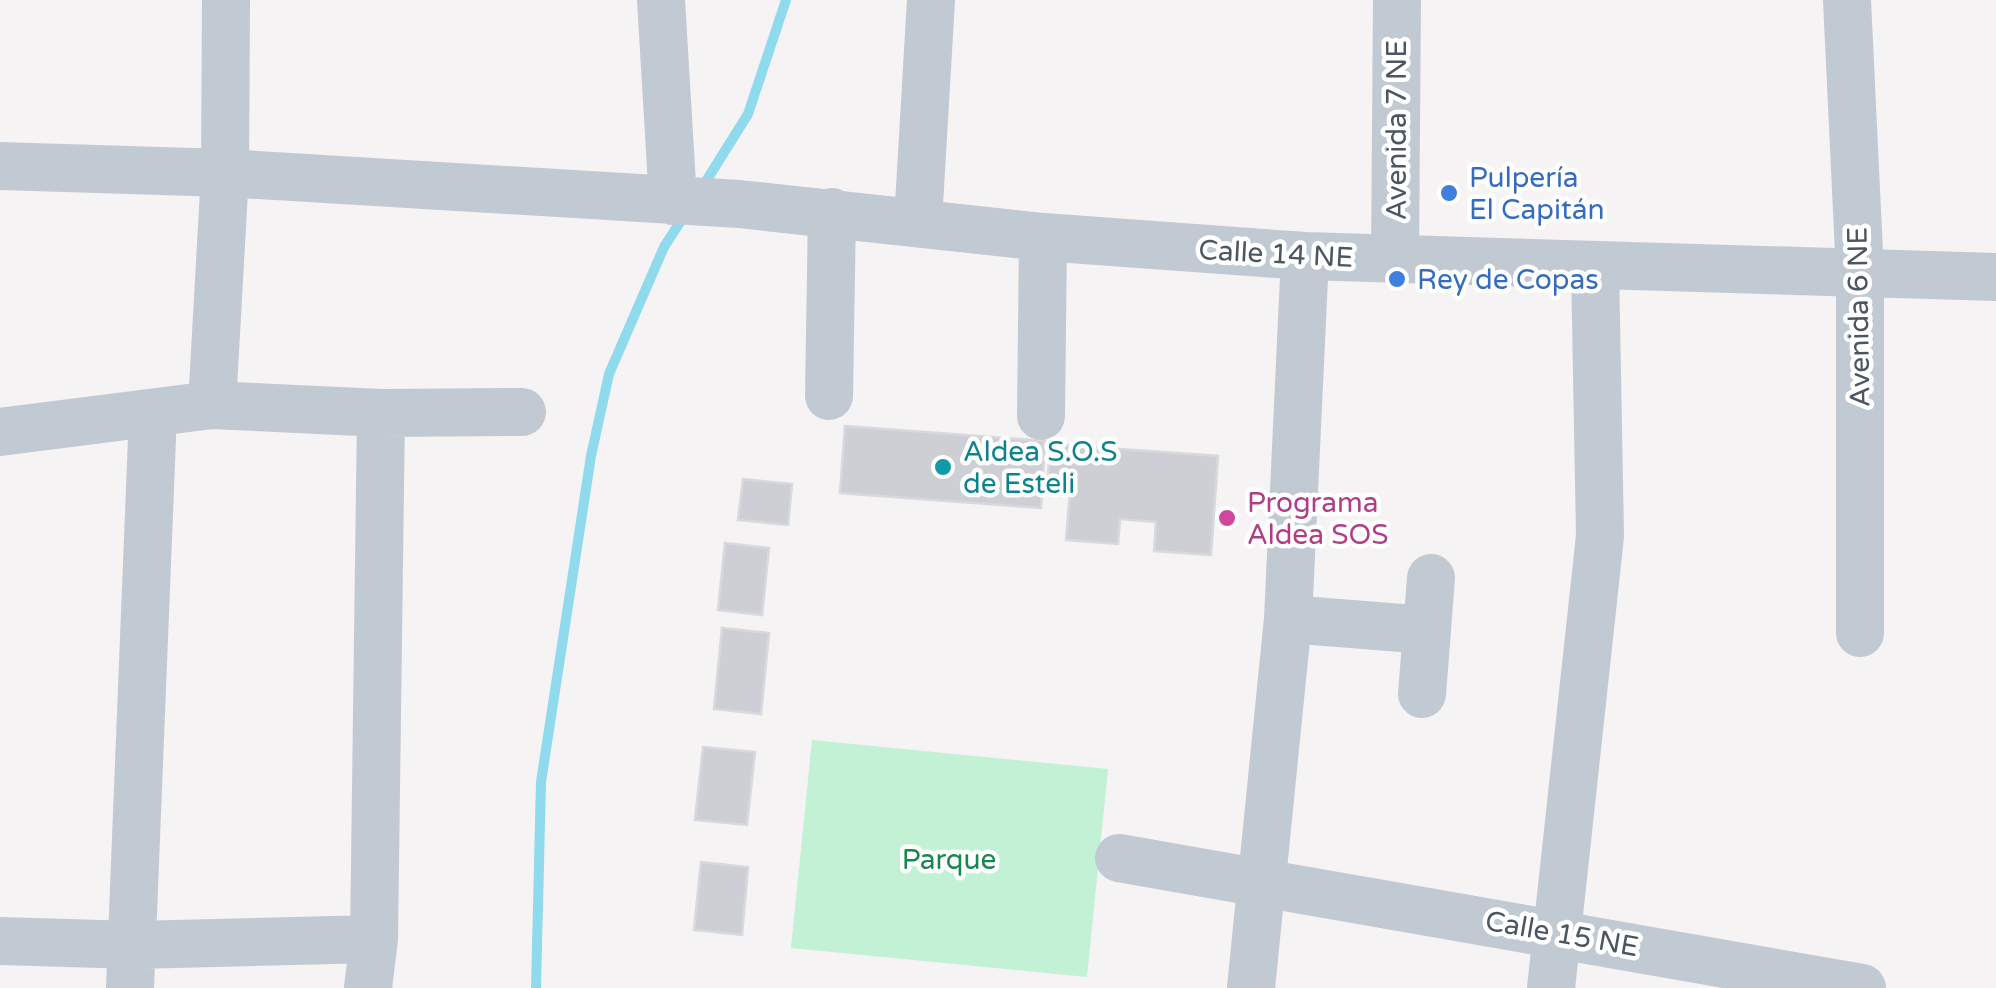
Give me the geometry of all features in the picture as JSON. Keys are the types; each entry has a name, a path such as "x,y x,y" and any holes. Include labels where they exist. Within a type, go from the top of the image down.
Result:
{"street":[{"path":"212,406 225,173 226,0"},
{"path":"662,0 680,201"},
{"path":"918,222 930,0"},
{"name":"Avenida 7 NE","path":"1395,260 1397,0"},
{"name":"Avenida 6 NE","path":"1847,0 1860,274 1860,634"},
{"name":"Calle 14 NE","path":"0,166 225,173 739,204 1043,237 1304,256 1996,277"},
{"path":"829,396 832,212"},
{"path":"1041,416 1043,237"},
{"path":"1251,988 1288,619 1304,256"},
{"path":"1551,988 1600,536 1595,265"},
{"path":"0,432 212,406 381,413 522,412"},
{"path":"132,966 152,413"},
{"path":"368,988 374,939 381,413"},
{"path":"1422,694 1431,578"},
{"path":"1288,619 1427,630"},
{"name":"Calle 15 NE","path":"1119,858 1560,932 1862,988"},
{"path":"0,941 132,966 374,939"}],"green space":[{"name":"Parque","path":"812,740 1108,769 1087,977 791,948"}],"building":[{"name":"Aldea S.O.S de Esteli","path":"845,426 1045,441 1041,508 840,493"},
{"path":"1050,444 1218,456 1211,555 1154,551 1156,522 1120,519 1118,544 1066,540 1071,480 1048,478"},
{"path":"743,479 792,484 788,525 738,520"},
{"path":"725,543 769,548 762,615 718,610"},
{"path":"722,628 769,633 761,714 714,709"},
{"path":"703,747 755,752 747,825 695,820"},
{"path":"701,862 748,867 742,935 694,930"}],"waterway":[{"path":"703,186 748,114 786,0"},
{"path":"536,988 541,782 591,456 609,374 664,247 686,213"}],"place":[{"name":"Pulpería El Capitán","path":"1449,193"},
{"name":"Rey de Copas","path":"1397,279"},
{"name":"Aldea S.O.S de Esteli","path":"943,467"},
{"name":"Programa Aldea SOS","path":"1227,518"}]}
